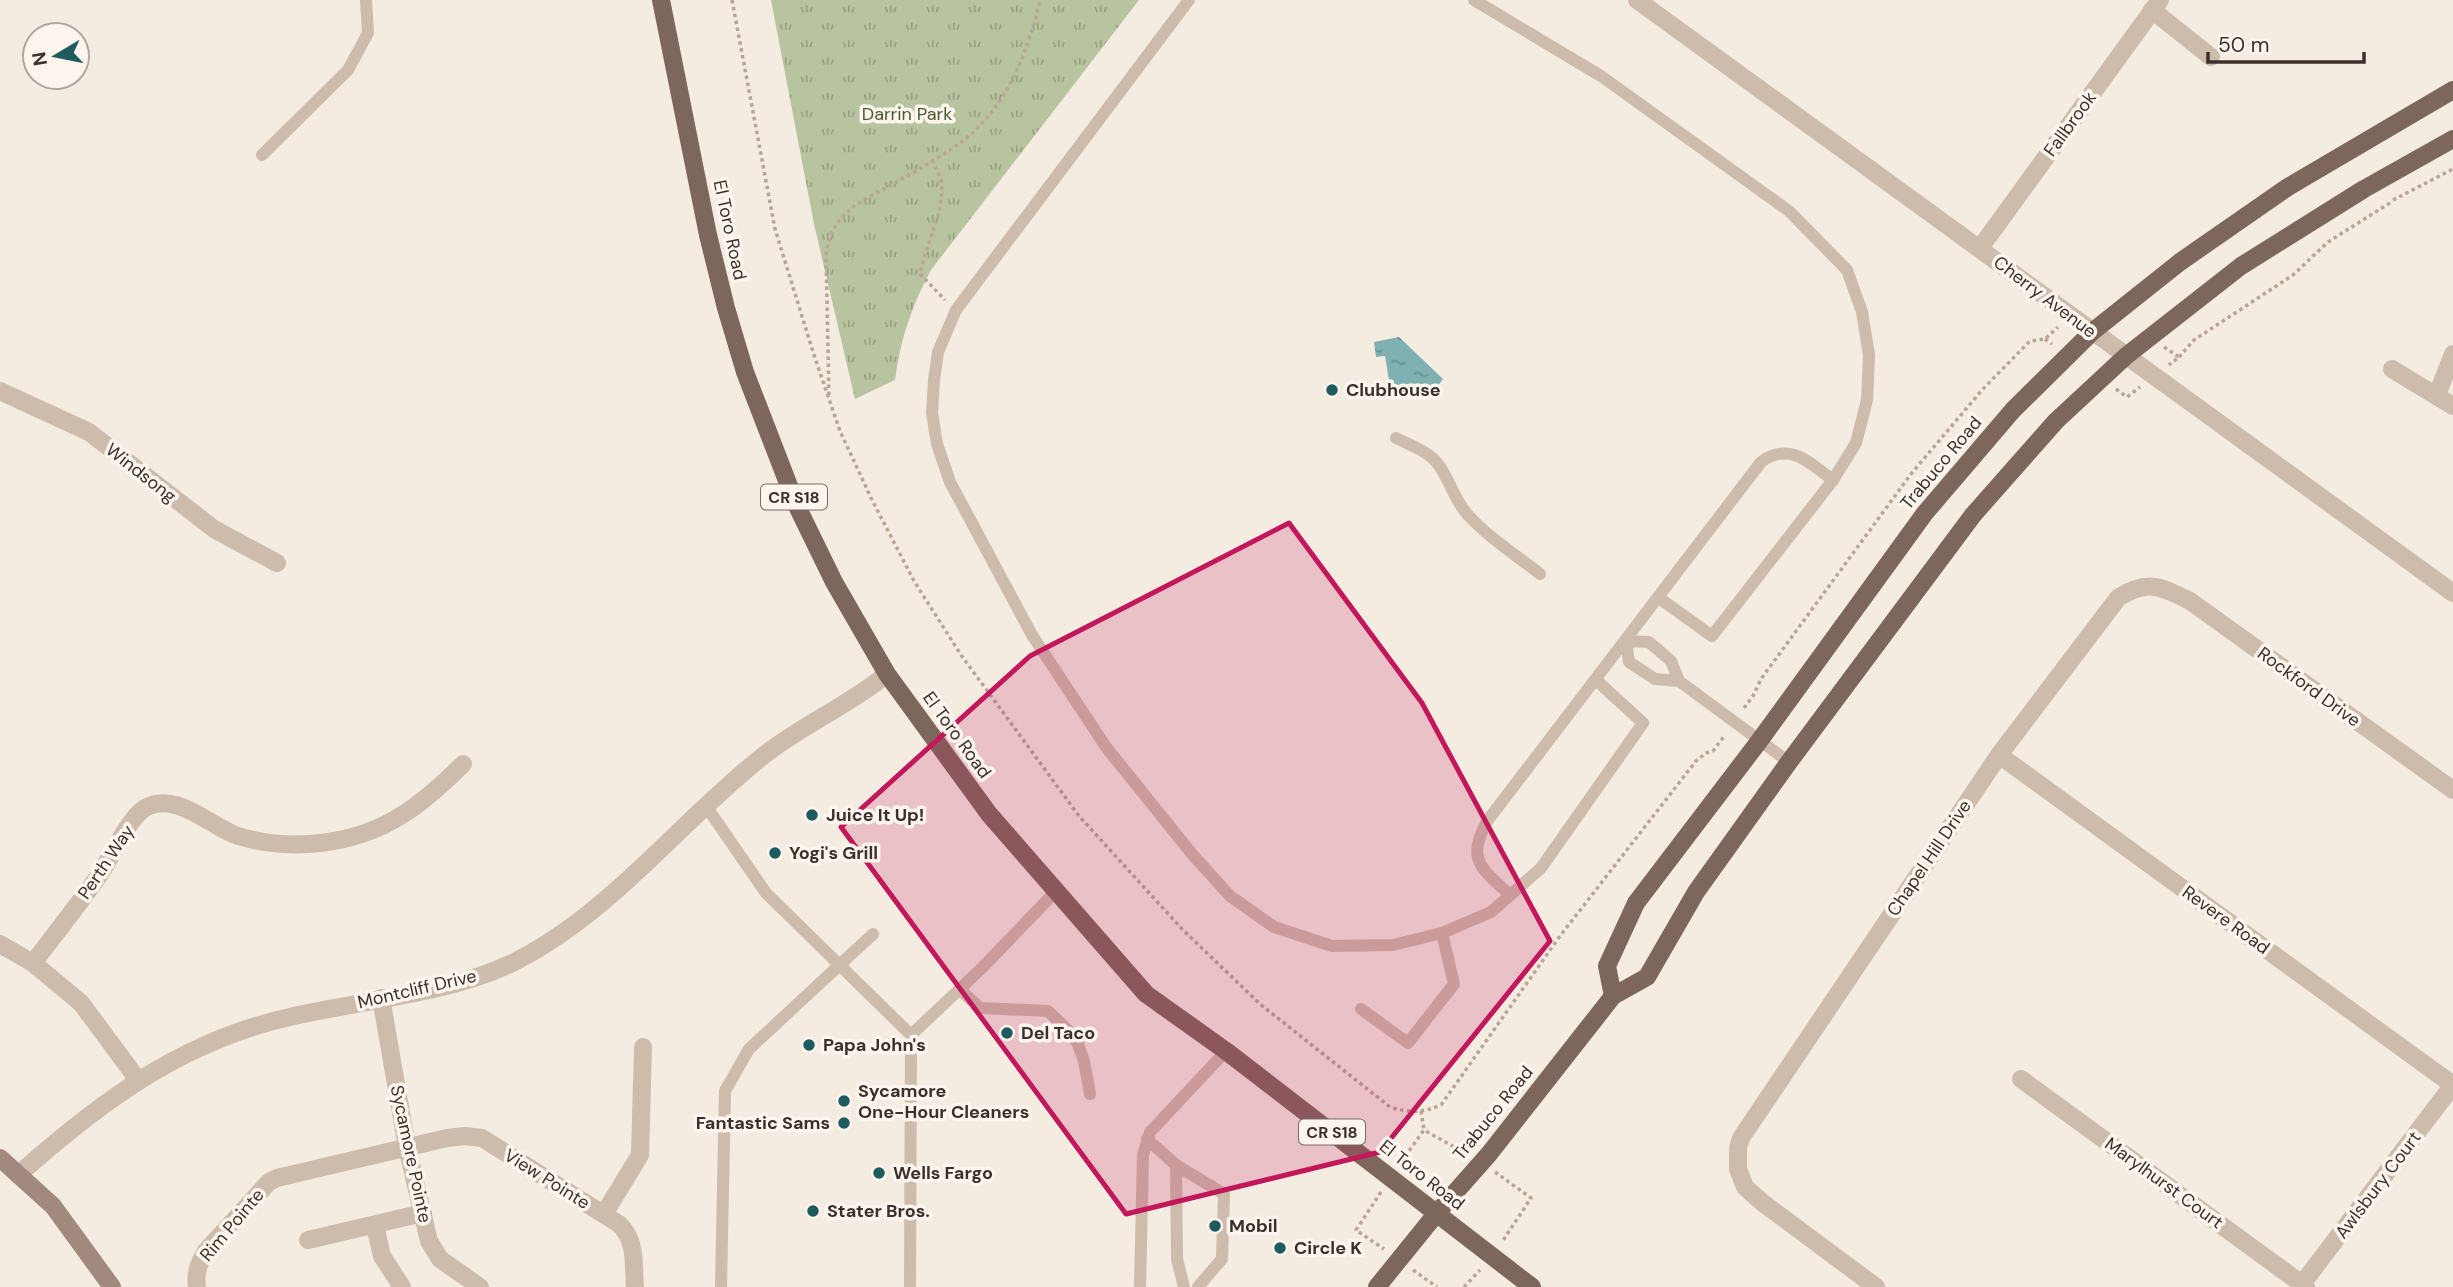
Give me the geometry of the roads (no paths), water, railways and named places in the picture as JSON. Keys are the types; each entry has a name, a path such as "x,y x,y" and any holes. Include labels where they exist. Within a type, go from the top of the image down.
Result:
{"main road":[{"name":"El Toro Road","path":"662,0 708,234 745,372 796,504 834,582 887,674 989,814 1146,993 1226,1051 1532,1287"},
{"name":"Trabuco Road","path":"1613,996 1607,966 1636,903 1760,740 1925,513 2013,410 2092,332 2180,262 2288,187 2453,90"},
{"name":"Trabuco Road","path":"1377,1287 1489,1154 1613,996 1647,977 1696,892 1789,762 1973,515 2056,421 2126,356 2241,265 2378,181 2453,139"}],"street":[{"name":"Cherry Avenue","path":"1637,0 2453,593"},
{"name":"Fallbrook","path":"1980,248 2156,5"},
{"path":"2156,5 2211,57"},
{"path":"2437,395 2453,354"},
{"path":"2392,369 2453,406"},
{"name":"Windsong","path":"0,391 89,432 214,529 277,563"},
{"name":"Chapel Hill Drive","path":"1876,1287 1745,1187 1738,1169 1741,1138 1999,755 2118,598 2132,589 2144,586 2162,587"},
{"name":"Rockford Drive","path":"2162,587 2190,601 2453,790"},
{"name":"Montcliff Drive","path":"18,1175 96,1108 183,1054 262,1024 457,983 509,965 554,939 598,906 765,755 870,688 887,674"},
{"name":"Revere Road","path":"1999,755 2453,1085"},
{"name":"Perth Way","path":"33,963 100,874 135,817 144,808 157,804 173,804 235,835 293,845 313,844 360,835 391,821 439,788 463,764"},
{"path":"0,944 33,963 81,1003 138,1080"},
{"name":"Sycamore Pointe","path":"381,998 407,1147 434,1251 440,1259 480,1287"},
{"path":"604,1214 640,1155 643,1047"},
{"name":"Marylhurst Court","path":"2021,1079 2304,1286"},
{"name":"Awlsbury Court","path":"2304,1286 2453,1085"},
{"name":"View Pointe","path":"407,1147 447,1138 482,1138 604,1214 627,1232 632,1243 635,1287"},
{"name":"Rim Pointe","path":"197,1287 198,1264 206,1251 269,1182 407,1147"},
{"path":"0,1158 53,1206 112,1287"},
{"path":"308,1240 423,1213"},
{"path":"375,1225 382,1256 401,1287"}],"lane":[{"path":"262,155 348,70 368,33 366,0"},
{"path":"1189,0 956,310 938,352 933,380 932,413 937,444 950,482 1031,635 1106,747 1192,854 1230,896 1274,927 1332,946 1393,945 1442,933 1492,912 1541,868 1643,723 1596,680"},
{"path":"1474,0 1601,76 1789,211 1847,270 1862,312 1869,355 1867,400 1856,443 1833,480 1712,636 1659,598"},
{"path":"1396,438 1428,455 1438,464 1462,508 1471,518 1540,574"},
{"path":"1510,895 1479,863 1475,849 1479,835 1762,462 1771,455 1780,453 1801,457 1833,480"},
{"path":"1626,641 1648,642 1671,661 1679,681"},
{"path":"1626,641 1629,662 1655,679 1679,681 1789,762"},
{"path":"706,806 766,893 911,1035 910,1287"},
{"path":"911,1035 1056,891"},
{"path":"1361,1009 1408,1043 1454,984 1442,933"},
{"path":"721,1287 725,1091 749,1049 873,934"},
{"path":"960,989 980,1008 1048,1011 1078,1044 1090,1094"},
{"path":"1140,1287 1143,1158 1147,1139 1150,1132 1226,1051"},
{"path":"1147,1139 1176,1165 1224,1194 1222,1259 1198,1287"},
{"path":"1176,1165 1177,1259 1184,1287"}],"water":[{"path":"1399,337 1443,379 1432,393 1391,392 1385,356 1376,357 1374,342"}],"place":[{"name":"Clubhouse","path":"1332,390"},
{"name":"Juice It Up!","path":"812,815"},
{"name":"Yogi's Grill","path":"775,853"},
{"name":"Del Taco","path":"1007,1033"},
{"name":"Papa John's","path":"809,1045"},
{"name":"Sycamore One-Hour Cleaners","path":"844,1101"},
{"name":"Fantastic Sams","path":"844,1123"},
{"name":"Wells Fargo","path":"879,1173"},
{"name":"Stater Bros.","path":"813,1211"},
{"name":"Mobil","path":"1215,1226"},
{"name":"Circle K","path":"1280,1248"}],"park label":[{"name":"Darrin Park","path":"907,114"}]}
